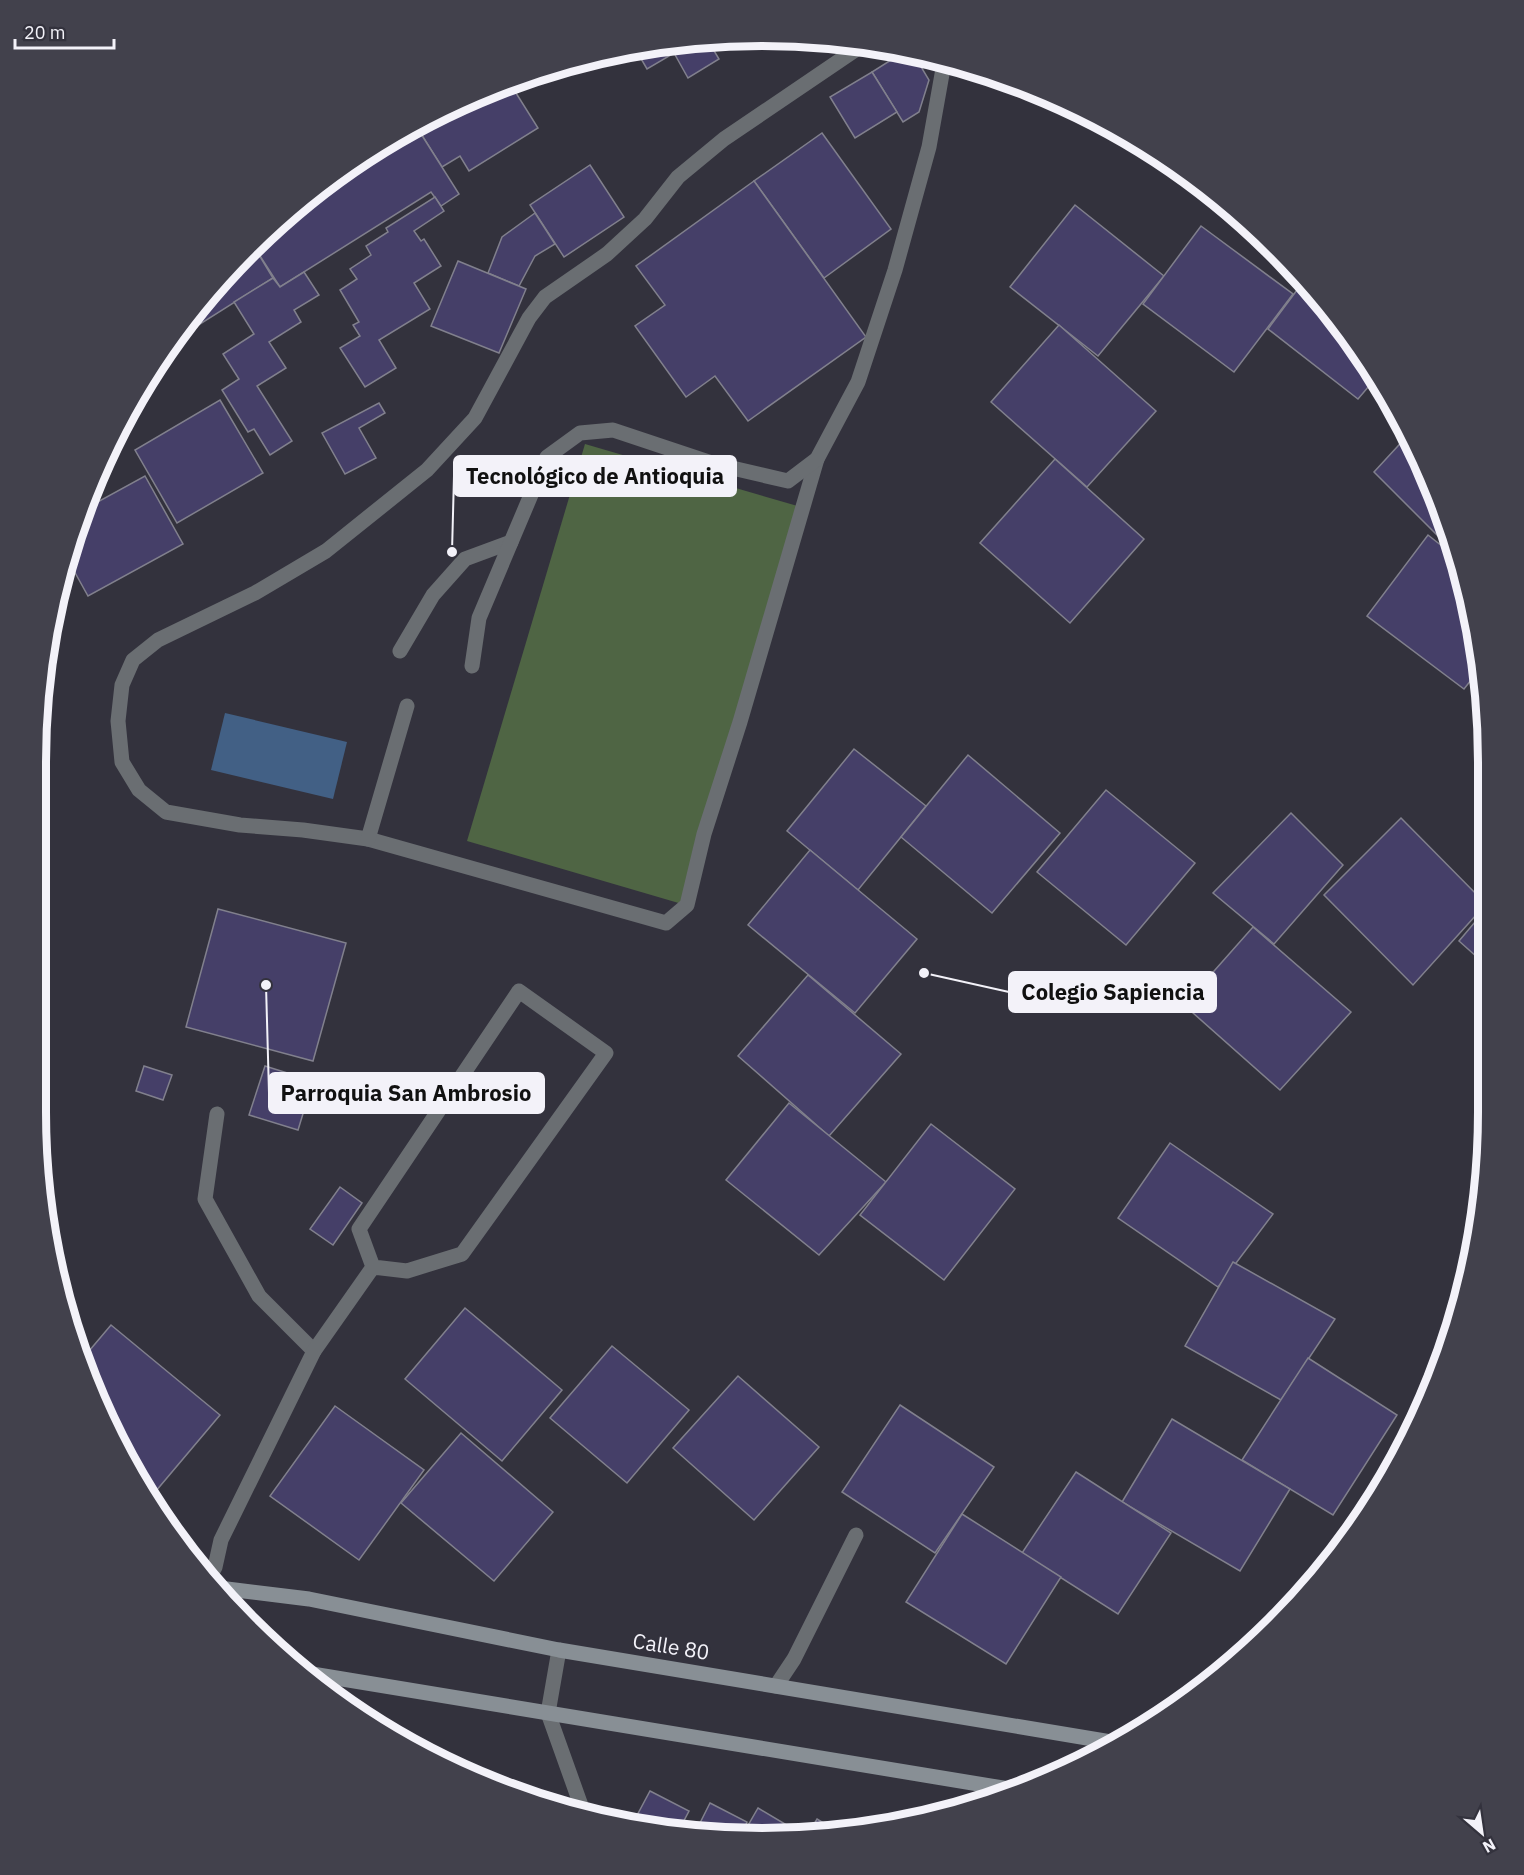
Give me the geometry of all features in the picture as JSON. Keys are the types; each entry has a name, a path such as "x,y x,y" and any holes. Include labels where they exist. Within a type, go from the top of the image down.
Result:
{"main road":[{"name":"Calle 80","path":"228,1589 309,1599 559,1650 1105,1741"},
{"path":"319,1675 1001,1788"}],"street":[{"path":"851,53 724,139 678,177 645,219 607,254 545,297 529,318 475,418 411,483 326,551 255,593 158,640 133,660 122,686 118,721 122,762 139,790 166,812 240,825 303,830 368,839 666,923 687,905 704,834 740,722 817,459 858,382 895,270 929,147 943,70"},
{"path":"472,666 478,618 548,457 580,433 613,430 715,464 788,481 817,459"},
{"path":"400,651 433,595 465,559 511,542"},
{"path":"368,839 407,706"},
{"path":"519,991 606,1053 462,1254 408,1271 373,1267 359,1230 519,991"},
{"path":"217,1114 205,1199 259,1296 314,1351"},
{"path":"213,1571 221,1540 314,1351 373,1267"},
{"path":"776,1686 794,1659 856,1535"},
{"path":"559,1650 548,1713 581,1805"}],"green space":[{"path":"585,444 801,507 682,904 467,841"}],"water":[{"path":"225,713 347,742 333,799 211,770"}],"building":[{"path":"713,48 719,59 688,78 674,53 647,69 640,57 669,53"},
{"path":"893,59 920,64 929,80 919,112 903,122 872,72"},
{"path":"872,72 897,112 855,138 830,97"},
{"path":"515,91 538,128 469,171 460,156 442,167 421,133"},
{"path":"421,133 459,194 441,206 431,192 280,287 259,254 326,194 364,167"},
{"path":"822,133 891,229 824,278 754,181"},
{"path":"590,165 624,217 564,257 530,205"},
{"path":"754,181 866,337 748,421 715,376 686,397 635,326 665,305 636,266"},
{"path":"435,197 444,211 414,231 421,241 424,239 441,266 414,283 430,309 379,340 396,368 365,387 340,348 360,336 353,325 359,322 340,290 357,279 350,269 371,255 366,246 388,232 386,228"},
{"path":"1075,205 1164,276 1098,356 1010,287"},
{"path":"535,213 555,244 535,256 519,286 488,273 502,237"},
{"path":"1201,226 1293,294 1234,372 1143,304"},
{"path":"258,254 273,278 197,326 196,324 224,290"},
{"path":"458,261 526,289 499,353 431,326"},
{"path":"304,272 319,295 294,310 301,322 269,342 286,368 257,386 292,441 270,455 254,429 248,432 222,390 239,379 223,354 254,334 234,302 273,278 280,287"},
{"path":"1298,288 1330,326 1370,385 1358,399 1268,329"},
{"path":"1059,325 1156,411 1087,487 991,402"},
{"path":"220,400 263,473 177,523 135,450"},
{"path":"379,403 385,413 359,428 376,458 345,474 322,433"},
{"path":"1402,442 1423,488 1442,540 1374,472"},
{"path":"1055,459 1144,539 1070,623 980,543"},
{"path":"145,476 183,544 88,596 73,569 95,503"},
{"path":"1428,535 1445,548 1464,622 1472,679 1464,689 1367,616"},
{"path":"854,749 926,806 858,890 787,831"},
{"path":"968,755 1060,833 992,913 901,837"},
{"path":"1106,790 1195,863 1126,945 1037,872"},
{"path":"1291,813 1343,865 1274,944 1213,893"},
{"path":"1401,818 1478,896 1478,913 1413,985 1324,895"},
{"path":"810,850 917,939 855,1013 748,925"},
{"path":"218,909 346,943 313,1061 186,1027"},
{"path":"1478,918 1478,958 1459,941"},
{"path":"1253,927 1351,1012 1280,1090 1184,1005"},
{"path":"808,975 901,1054 829,1136 738,1056"},
{"path":"144,1066 172,1075 163,1100 136,1091"},
{"path":"265,1066 313,1081 298,1130 249,1115"},
{"path":"789,1103 886,1182 819,1255 726,1180"},
{"path":"931,1124 1015,1189 944,1280 860,1215"},
{"path":"1170,1143 1273,1214 1218,1287 1118,1218"},
{"path":"340,1187 362,1203 333,1245 310,1229"},
{"path":"1233,1262 1335,1319 1281,1400 1185,1346"},
{"path":"465,1308 562,1390 502,1461 405,1379"},
{"path":"111,1325 220,1415 155,1492 120,1429 88,1353"},
{"path":"612,1346 689,1410 627,1483 550,1418"},
{"path":"1308,1358 1397,1415 1333,1515 1242,1460"},
{"path":"738,1376 819,1447 754,1520 673,1448"},
{"path":"900,1405 994,1467 935,1553 842,1492"},
{"path":"335,1406 424,1470 359,1560 270,1496"},
{"path":"1172,1419 1290,1489 1240,1571 1122,1502"},
{"path":"461,1433 553,1512 494,1581 401,1503"},
{"path":"1076,1472 1171,1533 1118,1614 1022,1553"},
{"path":"962,1514 1061,1577 1006,1664 906,1602"},
{"path":"650,1791 689,1811 682,1823 636,1817"},
{"path":"710,1803 747,1822 745,1828 699,1825"},
{"path":"758,1808 791,1827 762,1828 747,1828"},
{"path":"817,1819 827,1825 813,1827"}],"place":[{"name":"Tecnológico de Antioquia","path":"452,552"},
{"name":"Colegio Sapiencia","path":"924,973"},
{"name":"Parroquia San Ambrosio","path":"266,985"}]}
